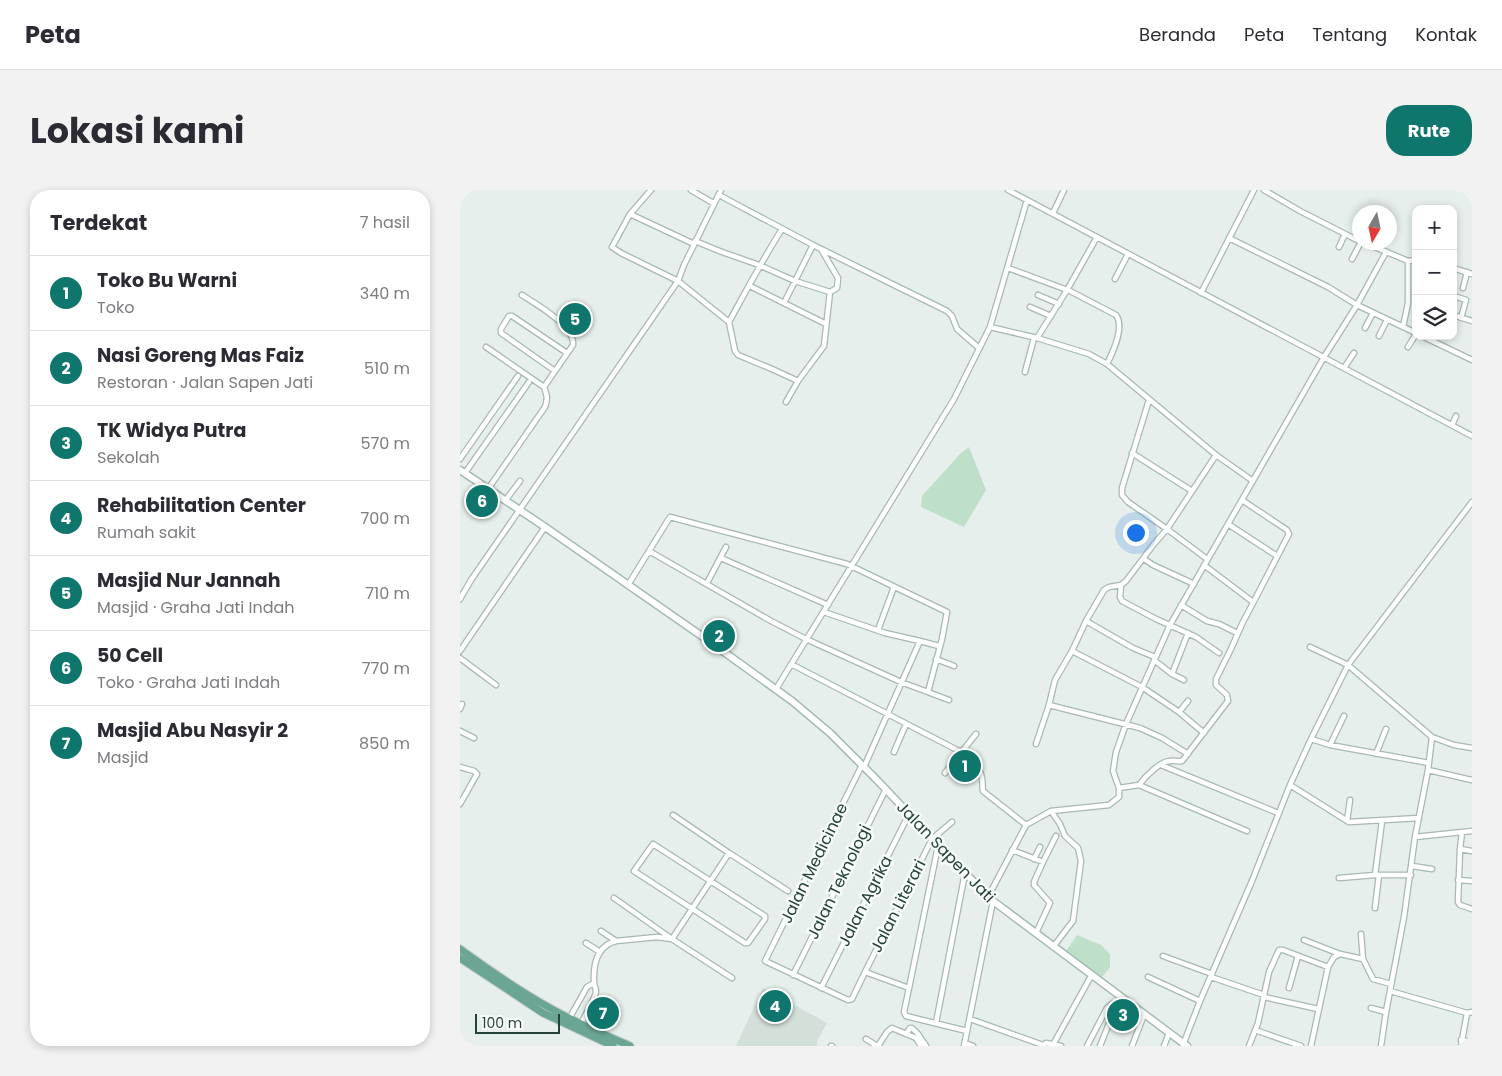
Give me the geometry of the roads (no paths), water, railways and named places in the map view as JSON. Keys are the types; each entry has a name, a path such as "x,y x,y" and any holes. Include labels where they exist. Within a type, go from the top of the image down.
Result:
{"main road":[{"path":"460,949 549,1008 630,1046"},
{"path":"460,958 543,1012 613,1046"}],"street":[{"path":"651,190 630,214 612,247 678,281 729,322 735,351 738,355 798,381"},
{"path":"691,190 714,203"},
{"path":"1008,190 1472,436"},
{"path":"1053,213 1064,190"},
{"path":"1201,293 1254,190"},
{"path":"1264,190 1352,238"},
{"path":"460,599 471,580 678,281 720,192 813,245 947,311 952,316 957,329 978,348"},
{"path":"776,689 954,399 969,371 978,348 990,327 1026,200"},
{"path":"630,214 695,243 760,265 795,281 830,292 837,288 838,278 821,249"},
{"path":"729,322 782,228"},
{"path":"1339,247 1345,234"},
{"path":"1024,372 1035,338 1059,304 1097,237"},
{"path":"1229,238 1328,287 1357,305 1412,332"},
{"path":"784,303 813,245"},
{"path":"1352,259 1357,250"},
{"path":"1381,250 1408,261 1412,260"},
{"path":"973,1046 965,1044 991,899 1012,850 1026,825 1051,811 1109,805 1119,797 1119,788 1114,776 1113,766 1116,752 1126,724 1170,625 1386,252"},
{"path":"1115,279 1128,254"},
{"path":"1403,327 1408,303 1408,261"},
{"path":"1008,268 1067,290 1114,313 1118,318 1118,328 1116,342 1107,364"},
{"path":"1457,269 1470,273 1463,288"},
{"path":"750,286 826,324"},
{"path":"786,402 798,381 822,350 825,341 830,292"},
{"path":"522,295 562,323 574,341 544,387"},
{"path":"1038,295 1059,304"},
{"path":"1457,297 1466,300 1461,318"},
{"path":"1408,303 1412,304"},
{"path":"1030,307 1051,316"},
{"path":"1365,328 1373,313"},
{"path":"555,371 501,333 500,329 509,316 512,316 567,353"},
{"path":"1457,316 1472,321"},
{"path":"1379,336 1387,320"},
{"path":"990,327 1089,354 1107,364 1216,455 1252,481"},
{"path":"1408,347 1412,340"},
{"path":"1430,340 1472,360"},
{"path":"486,347 544,387 547,394 545,407 488,489"},
{"path":"1344,368 1354,353"},
{"path":"460,459 518,376"},
{"path":"462,472 529,382"},
{"path":"1149,400 1122,488 1122,495 1128,502 1207,559"},
{"path":"1452,424 1456,416"},
{"path":"1132,453 1192,491"},
{"path":"1216,455 1167,529 1121,586 1120,597 1122,602 1188,634 1219,653"},
{"name":"Jalan Sapen Jati","path":"462,472 545,527 776,689 830,733 991,899 1184,1045"},
{"path":"505,501 520,481"},
{"path":"1139,786 1151,771 1169,760 1181,762 1228,701 1227,695 1218,688 1216,681 1237,633 1289,534 1242,500"},
{"path":"1184,1045 1200,1001 1263,854 1290,784 1348,666 1472,502"},
{"path":"628,585 670,517 851,566 947,612 928,692"},
{"path":"1228,524 1277,556"},
{"path":"460,651 545,527"},
{"path":"707,584 712,569 721,558 726,547"},
{"path":"649,551 806,639 901,682 949,700"},
{"path":"721,558 828,605"},
{"path":"1144,559 1194,584"},
{"path":"1204,565 1253,602"},
{"path":"1036,744 1058,674 1072,651 1086,621 1104,590 1108,587 1121,586"},
{"path":"878,630 894,587"},
{"path":"1181,605 1207,621 1219,624 1237,633"},
{"path":"824,612 878,630 939,646"},
{"path":"1086,621 1154,659 1172,674 1184,680"},
{"path":"1172,674 1188,634"},
{"name":"Jalan Medicinae","path":"793,975 765,962 863,766 920,641"},
{"path":"1310,647 1348,666 1432,737 1472,748"},
{"path":"1072,651 1142,687 1179,712 1204,733"},
{"path":"460,658 496,686"},
{"path":"936,658 954,666"},
{"path":"791,664 960,752 980,770 983,791 1026,825"},
{"path":"1179,712 1188,701"},
{"path":"1049,705 1126,724 1152,733 1188,754"},
{"path":"1330,745 1344,716"},
{"path":"894,752 906,724"},
{"path":"1376,754 1386,729"},
{"path":"460,730 474,738"},
{"path":"945,773 976,734"},
{"path":"1381,1046 1407,901 1415,837 1428,770 1432,737"},
{"path":"1311,739 1330,745 1428,763"},
{"path":"1161,765 1278,813"},
{"path":"460,768 474,771 477,774 460,804"},
{"path":"1428,770 1472,780"},
{"path":"1290,784 1347,821 1419,818"},
{"path":"1119,788 1139,786 1247,831"},
{"name":"Jalan Teknologi","path":"793,975 886,789"},
{"path":"1347,821 1350,800"},
{"path":"1051,811 1066,836 1078,848 1081,861 1073,921 1053,947"},
{"name":"Jalan Agrika","path":"821,988 909,814"},
{"path":"673,815 788,891"},
{"path":"1374,908 1382,821"},
{"path":"932,839 952,822"},
{"path":"1415,837 1472,831"},
{"path":"1462,832 1458,903 1472,909"},
{"path":"1036,933 1050,905 1048,899 1034,884 1056,836"},
{"name":"Jalan Literari","path":"821,988 845,999 852,999 932,839"},
{"path":"653,844 764,915 765,919 746,944 692,908 634,871 653,844"},
{"path":"938,846 904,1015 967,1030"},
{"path":"1034,859 1040,847"},
{"path":"1460,849 1472,851"},
{"path":"1012,850 1043,862"},
{"path":"672,939 729,853"},
{"path":"1412,866 1432,869"},
{"path":"936,1023 964,873"},
{"path":"1339,878 1411,875"},
{"path":"1458,880 1472,882"},
{"path":"614,898 732,978"},
{"path":"601,931 616,941"},
{"path":"1361,934 1363,959 1374,979 1391,984"},
{"path":"581,1024 595,994 594,963 600,952 610,943 616,941 657,937 672,939"},
{"path":"1304,940 1340,954 1363,959"},
{"path":"586,943 600,952"},
{"path":"1248,1046 1260,1016 1269,972 1279,950 1328,967"},
{"path":"1311,1046 1328,967 1334,957 1340,954"},
{"path":"1163,956 1264,996 1318,1009"},
{"path":"1290,988 1298,956"},
{"path":"865,972 909,988"},
{"path":"793,975 821,988"},
{"path":"1054,1044 1092,976"},
{"path":"1148,977 1200,1001"},
{"path":"569,1018 586,989 594,983"},
{"path":"1390,991 1469,1012 1461,1043 1472,1042"},
{"path":"1087,1046 1107,1008 1110,1005 1114,1005 1114,1011 1100,1046"},
{"path":"1372,1008 1386,1012"},
{"path":"1132,1046 1144,1015"},
{"path":"970,1019 1043,1045 1046,1042 1061,1046"},
{"path":"866,1039 878,1046 891,1028 907,1031 922,1046"},
{"path":"907,1031 912,1028 926,1046"},
{"path":"1255,1030 1301,1046"},
{"path":"1164,1046 1169,1033"}],"place":[{"name":"Masjid Nur Jannah","path":"575,319"},
{"name":"50 Cell","path":"482,501"},
{"name":"Nasi Goreng Mas Faiz","path":"719,636"},
{"name":"Toko Bu Warni","path":"965,766"},
{"name":"Rehabilitation Center","path":"775,1006"},
{"name":"Masjid Abu Nasyir 2","path":"603,1013"},
{"name":"TK Widya Putra","path":"1123,1015"}]}
